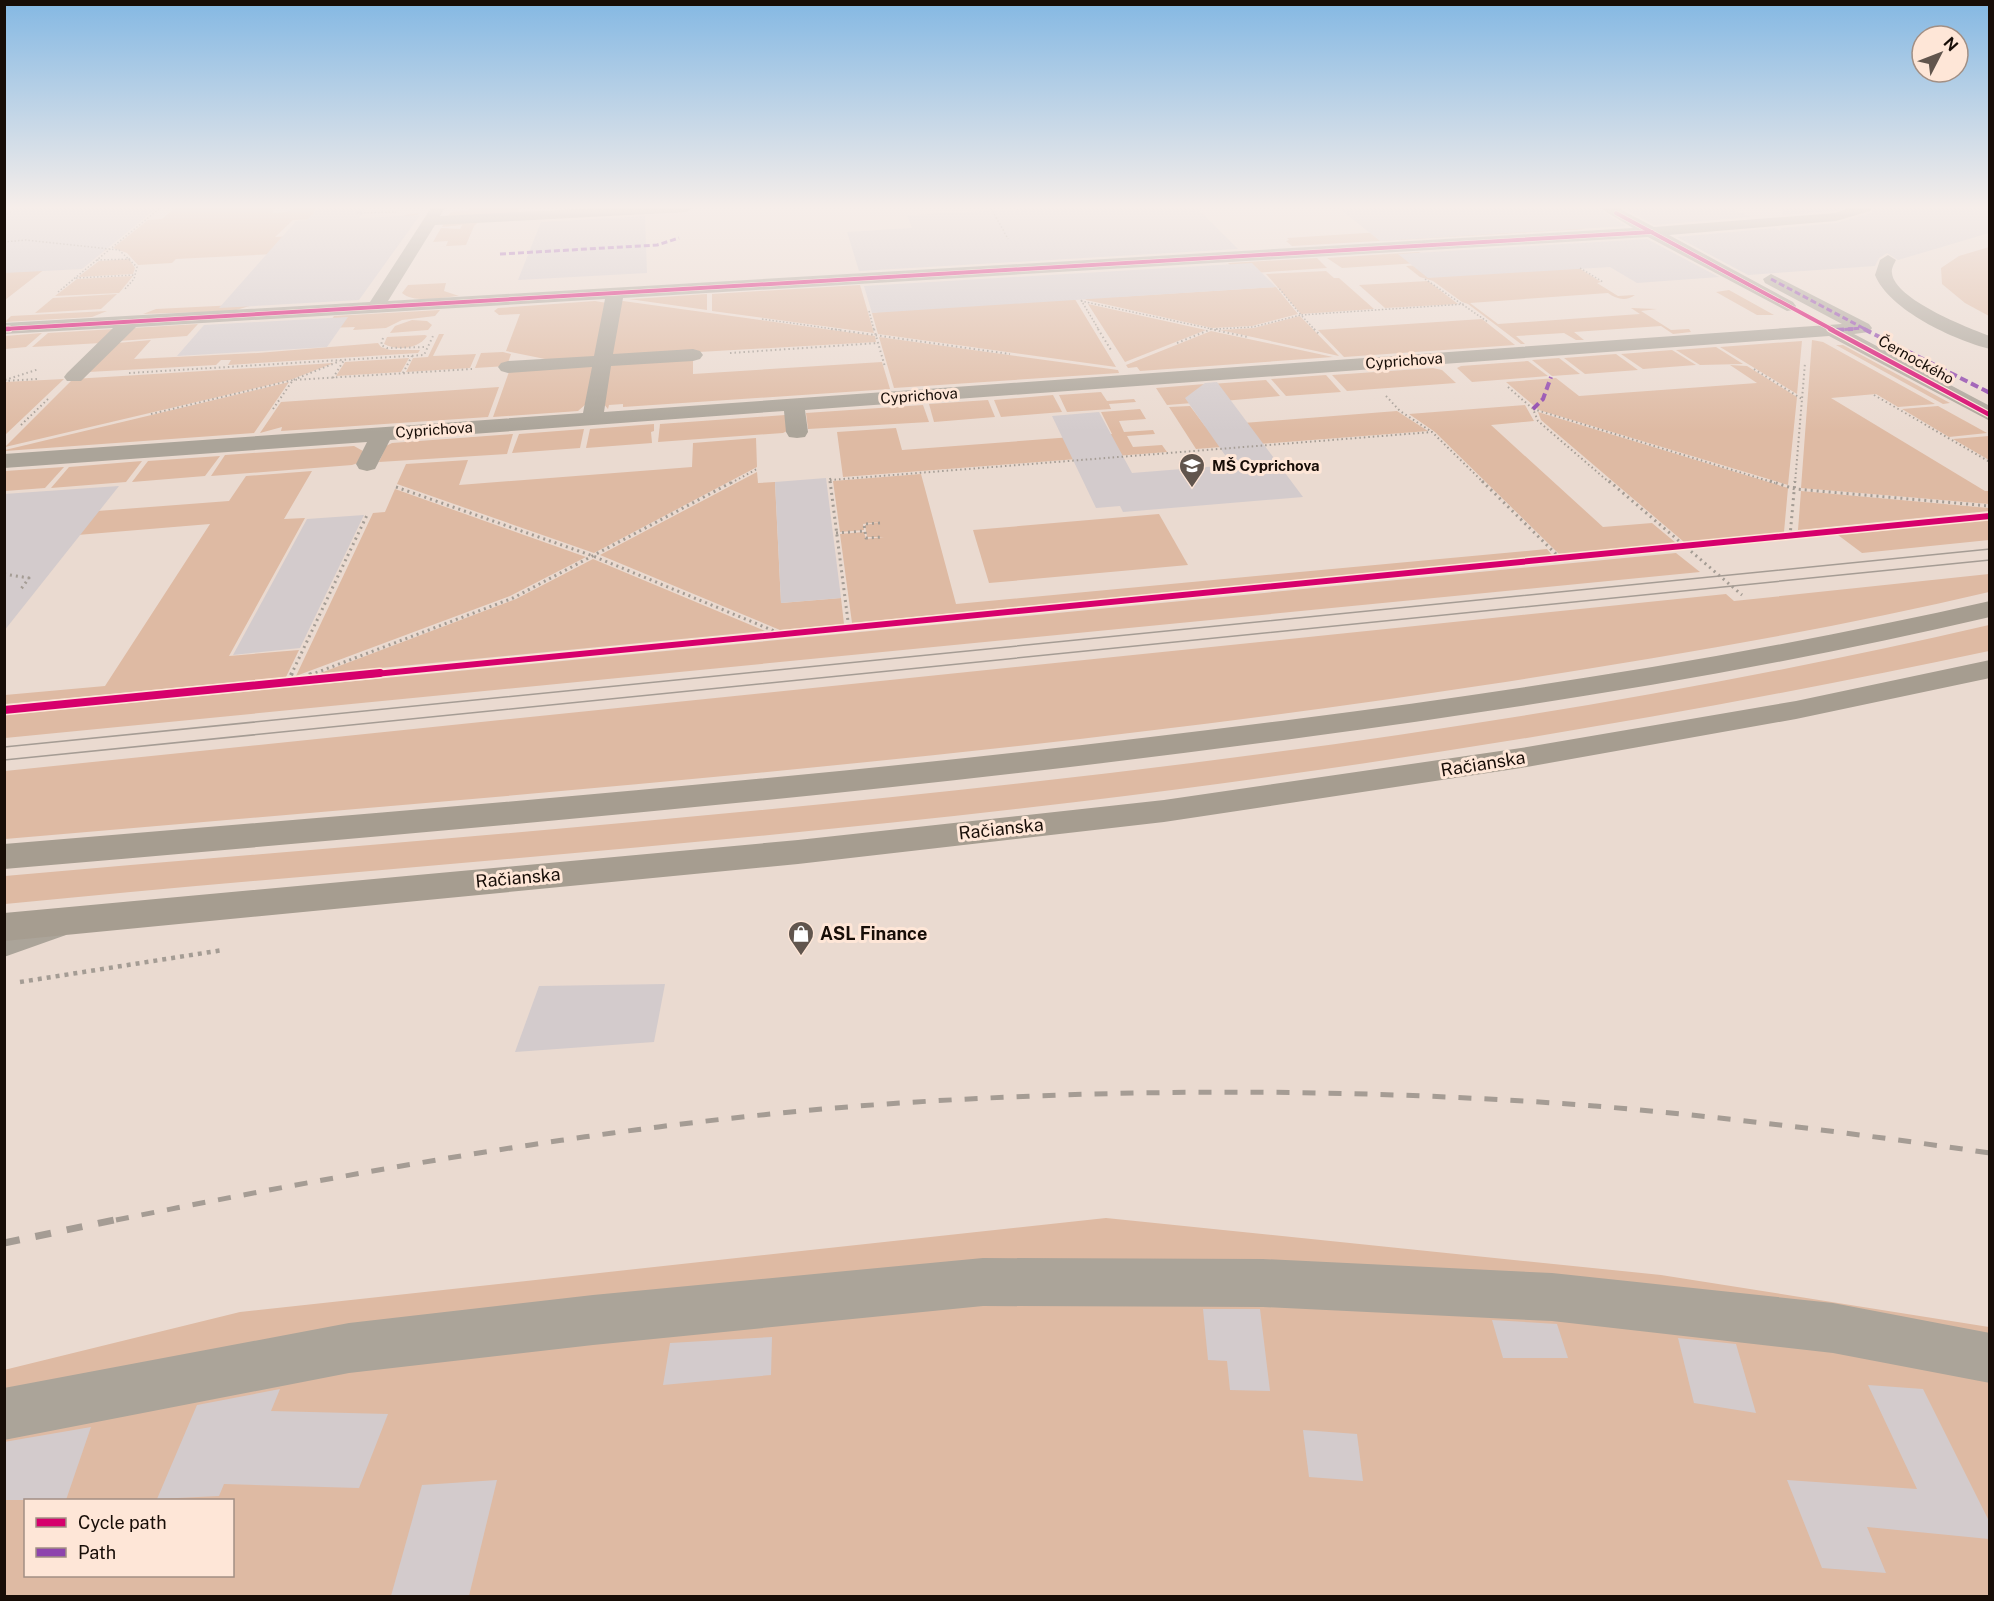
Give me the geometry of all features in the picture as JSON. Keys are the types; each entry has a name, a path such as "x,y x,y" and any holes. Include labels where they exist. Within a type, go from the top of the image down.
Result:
{"main road":[{"path":"4,856 1033,763 1269,734 1479,704 1761,657 1989,609"},
{"name":"Račianska","path":"4,927 787,853 1164,811 1544,754 1796,710 1989,669"}],"street":[{"path":"376,307 391,283"},
{"path":"4,329 376,307 488,304 615,293 794,283"},
{"name":"Černockého","path":"1746,283 1989,415"},
{"path":"1778,283 1989,393"},
{"path":"1887,283 1903,300 1942,322 1989,343"},
{"path":"592,419 615,293"},
{"path":"72,377 130,322"},
{"name":"Cyprichova","path":"4,461 1863,328"},
{"path":"508,367 693,355"},
{"path":"1437,359 1458,377"},
{"path":"794,405 797,432"},
{"path":"367,464 382,434"},
{"path":"4,943 60,922"},
{"path":"4,1414 349,1348 593,1320 983,1282 1263,1283 1552,1297 1833,1328 1989,1358"}],"path":[{"path":"51,297 69,283"},
{"path":"121,293 129,283"},
{"path":"1433,283 1492,325"},
{"path":"1277,287 1300,315 1343,358 1369,364"},
{"path":"1076,293 1115,356"},
{"path":"1081,301 1255,339"},
{"path":"1171,345 1211,329 1253,327 1300,315 1465,304"},
{"path":"868,307 887,371"},
{"path":"754,318 1018,355"},
{"path":"4,381 424,355 435,332"},
{"path":"693,355 879,343"},
{"path":"403,374 412,356"},
{"path":"1790,536 1806,359"},
{"path":"333,378 344,360"},
{"path":"143,416 293,380 344,360"},
{"path":"1748,365 1802,399"},
{"path":"293,380 508,367"},
{"path":"4,381 39,369"},
{"path":"21,425 72,377"},
{"path":"268,417 293,380"},
{"path":"1500,381 1533,409 1795,489 1989,506"},
{"path":"1380,390 1400,411 1432,432 1561,559"},
{"path":"1874,395 1989,462"},
{"path":"1533,409 1538,421 1742,595"},
{"path":"849,628 830,479 1432,432"},
{"path":"368,513 288,682 513,598 757,469"},
{"path":"396,487 593,556 784,635"},
{"path":"880,523 864,524 866,538 883,537"},
{"path":"836,533 865,531"},
{"path":"4,574 29,578 21,589"}],"shaded area":[{"path":"5,283 27,283 5,300"},
{"path":"72,283 127,283 119,293 55,296"},
{"path":"446,283 444,291 459,296 421,299 402,293 408,285"},
{"path":"1274,283 1344,283 1374,309 1301,314"},
{"path":"1430,283 1458,304 1385,308 1359,285"},
{"path":"1435,283 1598,283 1618,296 1635,295 1625,299 1608,293 1470,303 1498,324 1640,314 1631,308 1657,309 1641,311 1671,330 1689,329 1691,332 1673,334 1661,326 1574,332 1584,340 1576,340 1564,333 1516,336 1525,344 1521,344 1468,304"},
{"path":"1989,283 1989,316 1965,303 1942,284"},
{"path":"860,285 874,333 712,311 712,294"},
{"path":"1067,286 1116,367 878,334 872,313"},
{"path":"1077,286 1116,297 1276,287 1298,314 1252,326 1212,328 1086,300"},
{"path":"1729,290 1774,315 1757,315 1716,292"},
{"path":"117,294 101,309 35,313 53,298"},
{"path":"707,294 707,310 629,299 633,299"},
{"path":"595,301 607,303 596,357 555,361 506,351 520,314 499,315 494,311 498,308"},
{"path":"620,302 875,336 876,342 612,357"},
{"path":"256,304 233,311 143,314 156,309"},
{"path":"1088,304 1206,330 1125,362"},
{"path":"440,310 435,316 402,320 386,328 353,330 355,327 326,328 334,316"},
{"path":"107,311 92,317 5,322 11,316"},
{"path":"1300,316 1339,356 1220,330 1254,328"},
{"path":"1482,319 1515,345 1344,357 1318,330"},
{"path":"412,320 427,321 432,325 428,330 390,333 395,326"},
{"path":"198,324 187,336 119,341 131,328"},
{"path":"115,329 101,343 32,347 48,333"},
{"path":"1211,331 1333,357 1140,371 1137,367 1128,368 1126,365"},
{"path":"42,333 26,347 5,349 5,336"},
{"path":"439,334 444,334 433,356 476,354 470,368 406,372 413,358 428,357"},
{"path":"427,336 419,344 407,348 395,348 384,344 387,337"},
{"path":"879,337 1118,370 1119,373 894,388"},
{"path":"151,340 134,359 258,353 378,343 381,347 390,350 420,350 418,353 228,365 231,360 221,360 216,365 88,372 117,343"},
{"path":"1812,340 1823,342 1935,404 1898,407 1876,394 1831,398 1985,491 1989,491 1989,504 1801,488"},
{"path":"1802,341 1797,394 1720,347"},
{"path":"1836,345 1843,345 1950,403 1943,404"},
{"path":"1716,347 1743,364 1700,365 1676,350"},
{"path":"1672,350 1696,365 1643,369 1621,354"},
{"path":"481,353 511,354 507,366 475,368"},
{"path":"1616,354 1638,370 1585,374 1564,358"},
{"path":"693,357 693,374 882,362 890,389 623,407 623,404 609,405 608,409 603,403 609,365"},
{"path":"409,358 401,372 336,376 345,362"},
{"path":"1559,358 1580,374 1552,376 1532,360"},
{"path":"1528,361 1548,376 1472,382 1457,368 1461,366"},
{"path":"334,363 290,380 5,447 73,379"},
{"path":"594,365 586,404 578,411 493,417 510,369"},
{"path":"1730,365 1747,366 1797,397 1788,485 1539,410 1506,382 1556,378 1579,396 1757,383"},
{"path":"1433,368 1442,370 1456,383 1347,391 1332,375"},
{"path":"1326,375 1341,392 1286,396 1271,379"},
{"path":"64,379 5,435 5,382"},
{"path":"1266,380 1280,396 1223,401 1211,384"},
{"path":"289,382 254,433 5,451 5,450"},
{"path":"1205,384 1218,401 1167,405 1156,388"},
{"path":"499,387 488,417 281,431 282,427 260,433 281,402"},
{"path":"1101,392 1107,401 1134,399 1136,402 1109,404 1111,409 1067,412 1059,395"},
{"path":"1053,395 1062,412 1001,417 994,400"},
{"path":"988,400 995,417 934,422 929,404"},
{"path":"923,405 929,422 808,429 806,413"},
{"path":"1525,405 1534,421 1491,425 1603,527 1652,523 1676,543 1559,554 1435,432 1409,414"},
{"path":"1190,406 1205,426 1397,411 1428,431 1196,449 1169,407"},
{"path":"1938,406 1987,433 1949,437 1902,409"},
{"path":"1140,409 1146,419 1119,421 1124,432 1153,430 1155,434 1127,436 1133,447 1162,445 1167,452 843,477 837,432 896,428 902,450 1112,434 1101,412"},
{"path":"1538,412 1788,488 1784,532 1684,542 1541,420"},
{"path":"785,415 787,431 783,433 658,442 660,424"},
{"path":"654,424 654,431 651,432 652,443 586,448 590,429"},
{"path":"584,429 580,448 512,453 519,434"},
{"path":"513,434 507,454 379,462 386,446 392,443"},
{"path":"1989,436 1989,460 1953,439"},
{"path":"756,438 757,467 594,553 397,484 406,464 468,460 459,485 692,467 693,443"},
{"path":"354,446 363,451 358,463 352,465 211,476 225,455"},
{"path":"220,456 205,476 132,482 148,461"},
{"path":"142,461 126,482 51,488 69,467"},
{"path":"64,467 45,488 5,491 5,471"},
{"path":"312,471 284,519 305,518 229,656 299,650 286,677 5,704 5,695 105,686 210,524 5,541 5,518 229,501 246,476"},
{"path":"757,472 758,483 775,482 781,603 841,598 844,624 780,630 600,555"},
{"path":"921,474 956,604 1547,549 1552,555 852,623 840,534 864,532 866,539 884,537 867,537 865,525 880,522 863,524 864,530 840,532 833,481"},
{"path":"395,489 586,557 510,596 296,676 373,513 385,512"},
{"path":"1801,491 1989,508 1989,511 1798,530"},
{"path":"1159,514 1188,565 989,583 973,530"},
{"path":"1989,520 1989,540 1862,553 1838,535"},
{"path":"1676,553 1700,572 5,738 5,715"},
{"path":"593,559 765,631 318,674 516,599"},
{"path":"1989,574 1989,592 1864,619 1612,665 1301,711 1116,735 746,774 5,839 5,771 1726,594 1734,601"},
{"path":"1989,625 1989,651 1649,717 1306,772 1076,802 809,831 5,904 5,876 753,811 1002,785 1250,755 1498,720 1744,677"},
{"path":"1106,1218 1661,1275 1989,1327 1989,1596 5,1596 4,1370 240,1312"}],"building":[{"path":"241,283 371,283 359,300 219,308"},
{"path":"919,283 1272,283 1276,287 872,313 864,286"},
{"path":"348,317 327,347 177,356 204,325"},
{"path":"1217,382 1303,497 1123,512 1120,506 1096,508 1052,416 1099,412 1132,473 1232,465 1185,398 1205,383"},
{"path":"826,478 841,598 781,603 775,482"},
{"path":"119,486 4,631 4,494"},
{"path":"364,515 300,648 233,655 307,519"},
{"path":"665,984 654,1042 515,1052 539,986"},
{"path":"1203,1309 1260,1309 1270,1391 1230,1390 1227,1361 1208,1360"},
{"path":"1492,1320 1557,1324 1568,1358 1503,1358"},
{"path":"772,1337 771,1375 663,1385 670,1343"},
{"path":"1678,1338 1736,1344 1756,1413 1694,1403"},
{"path":"1868,1385 1923,1389 1989,1521 1989,1539 1867,1527 1886,1573 1822,1568 1787,1480 1917,1489"},
{"path":"280,1389 271,1411 388,1414 359,1488 224,1484 219,1496 157,1499 197,1405"},
{"path":"91,1427 66,1499 4,1500 4,1442"},
{"path":"1303,1430 1357,1434 1363,1481 1309,1477"},
{"path":"497,1480 469,1596 391,1596 422,1485"}],"tram line":[{"path":"4,747 1990,549"},
{"path":"4,760 1990,560"}],"railway":[{"path":"116,1220 420,1163 624,1131 829,1108 1097,1094 1263,1092 1512,1100 1644,1110 1990,1153"},
{"path":"4,1243 124,1218"}],"marked path":[{"path":"1778,283 1863,328 1836,330"},
{"path":"1863,328 1990,393"},
{"path":"1533,409 1543,399 1551,377"}],"cycle path":[{"path":"4,329 790,283"},
{"path":"1745,283 1990,415"},
{"path":"4,710 1990,516"}],"place":[{"name":"MŠ Cyprichova","path":"1192,489"},
{"name":"ASL Finance","path":"801,957"}]}
